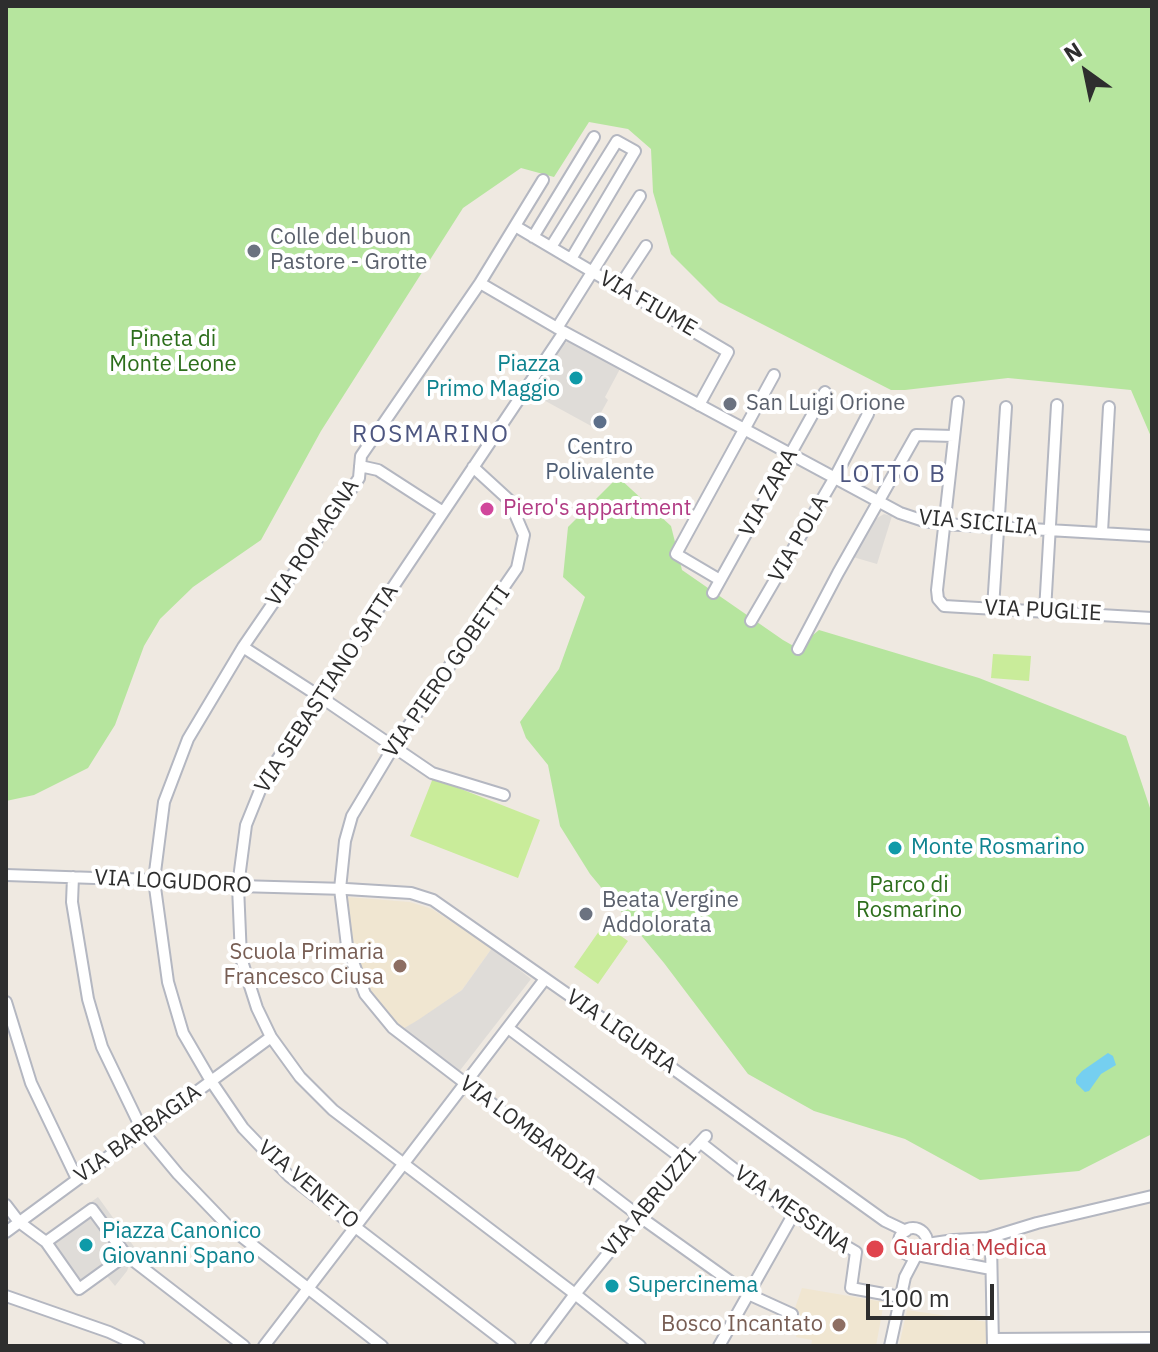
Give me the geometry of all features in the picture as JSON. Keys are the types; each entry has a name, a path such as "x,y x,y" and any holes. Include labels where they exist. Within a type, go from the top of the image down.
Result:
{"street":[{"path":"533,237 594,137"},
{"path":"551,247 617,141 635,151 571,259"},
{"name":"VIA ROMAGNA","path":"154,880 164,802 188,739 243,647 359,478 361,456 480,283 543,180"},
{"name":"VIA SEBASTIANO SATTA","path":"640,196 592,272 561,330 473,467 265,778 246,825 238,886 241,958 257,1008 271,1037 300,1077 333,1110 640,1346"},
{"name":"VIA FIUME","path":"515,226 728,352 699,405"},
{"path":"619,287 646,246"},
{"name":"VIA SICILIA","path":"480,283 900,513 944,524 1152,536"},
{"path":"720,580 676,554 774,375"},
{"name":"VIA ZARA","path":"713,593 825,392"},
{"path":"944,524 958,402"},
{"path":"1045,611 1057,405"},
{"path":"993,608 1006,407"},
{"path":"1102,532 1109,407"},
{"name":"VIA POLA","path":"751,621 868,414"},
{"path":"798,649 916,435 954,436"},
{"path":"360,466 378,470 443,512"},
{"name":"VIA PIERO GOBETTI","path":"340,889 345,841 352,816 394,746 517,568 524,535 509,500 473,467"},
{"name":"VIA PUGLIE","path":"944,524 937,590 938,599 944,606 1152,618"},
{"path":"243,647 432,773 504,795"},
{"name":"VIA LOGUDORO","path":"6,875 340,889"},
{"path":"73,877 72,902 88,999 102,1047 143,1132 228,1226 382,1346"},
{"name":"VIA VENETO","path":"154,880 168,982 183,1033 243,1128 289,1176 510,1346"},
{"name":"VIA LIGURIA","path":"340,889 411,893 433,900 885,1221 902,1239"},
{"name":"VIA LOMBARDIA","path":"340,889 347,946 365,994 393,1028 639,1216 748,1294 792,1314"},
{"path":"264,1346 545,979"},
{"path":"6,1002 31,1083 77,1179"},
{"path":"508,1028 684,1160"},
{"name":"VIA BARBAGIA","path":"6,1232 271,1037"},
{"name":"VIA ABRUZZI","path":"536,1346 575,1294 704,1139"},
{"name":"VIA MESSINA","path":"704,1139 793,1215 856,1252 851,1288 900,1297"},
{"path":"902,1239 915,1228 926,1239 988,1238 1152,1196"},
{"path":"6,1205 19,1222 46,1242 79,1289 126,1255"},
{"path":"46,1242 92,1209 126,1255 244,1346"},
{"path":"719,1346 793,1215"},
{"path":"988,1238 991,1243 993,1342 1152,1338"},
{"path":"902,1239 906,1254 991,1269"},
{"path":"902,1239 905,1277"},
{"path":"890,1346 905,1277 916,1256 923,1252 926,1239"},
{"path":"6,1296 109,1332 139,1346"}],"shaded area":[{"name":"Piazza Primo Maggio","path":"572,340 621,367 593,427 529,392 558,346"},
{"path":"884,514 892,516 877,564 853,557 872,521"},
{"name":"Scuola Primaria Francesco Ciusa","path":"347,897 410,902 432,909 492,948 462,990 401,1030 369,989 357,962 349,929"},
{"path":"492,948 531,979 458,1073 401,1030 462,990"},
{"name":"Piazza Canonico Giovanni Spano","path":"98,1197 135,1248 127,1271 115,1286 106,1275 77,1297 37,1241"},
{"name":"Bosco Incantato","path":"802,1288 884,1302 876,1346 811,1346 812,1340 796,1337 800,1314 794,1311"},
{"path":"907,1310 988,1322 988,1346 899,1346"}],"green space":[{"name":"Pineta di Monte Leone","path":"6,6 1152,6 1152,439 1131,390 1008,378 891,390 719,302 671,254 653,192 651,149 628,129 589,122 554,177 521,168 463,208 321,431 261,540 193,587 160,619 144,646 115,725 88,768 34,795 6,801"},
{"name":"Parco di Rosmarino","path":"618,477 671,526 682,570 797,648 819,630 979,678 1126,736 1152,814 1152,1134 1079,1171 980,1180 905,1139 814,1111 748,1074 664,963 590,874 560,826 548,765 526,738 520,722 559,669 585,597 563,577 568,527"},
{"path":"993,654 1031,656 1029,681 991,678"},
{"path":"433,778 540,820 518,878 410,836"},
{"path":"604,924 628,941 598,984 574,967"}],"water":[{"path":"1108,1053 1113,1056 1116,1065 1101,1074 1085,1092 1076,1083 1076,1078"}],"place":[{"name":"Colle del buon Pastore - Grotte","path":"254,251"},
{"name":"Piazza Primo Maggio","path":"576,378"},
{"name":"San Luigi Orione","path":"730,404"},
{"name":"Centro Polivalente","path":"600,422"},
{"name":"Piero's appartment","path":"487,509"},
{"name":"Monte Rosmarino","path":"895,848"},
{"name":"Beata Vergine Addolorata","path":"586,914"},
{"name":"Scuola Primaria Francesco Ciusa","path":"400,966"},
{"name":"Piazza Canonico Giovanni Spano","path":"86,1245"},
{"name":"Guardia Medica","path":"875,1249"},
{"name":"Supercinema","path":"612,1286"},
{"name":"Bosco Incantato","path":"839,1325"}],"district":[{"name":"ROSMARINO","path":"431,435"},
{"name":"LOTTO B","path":"893,475"}]}
